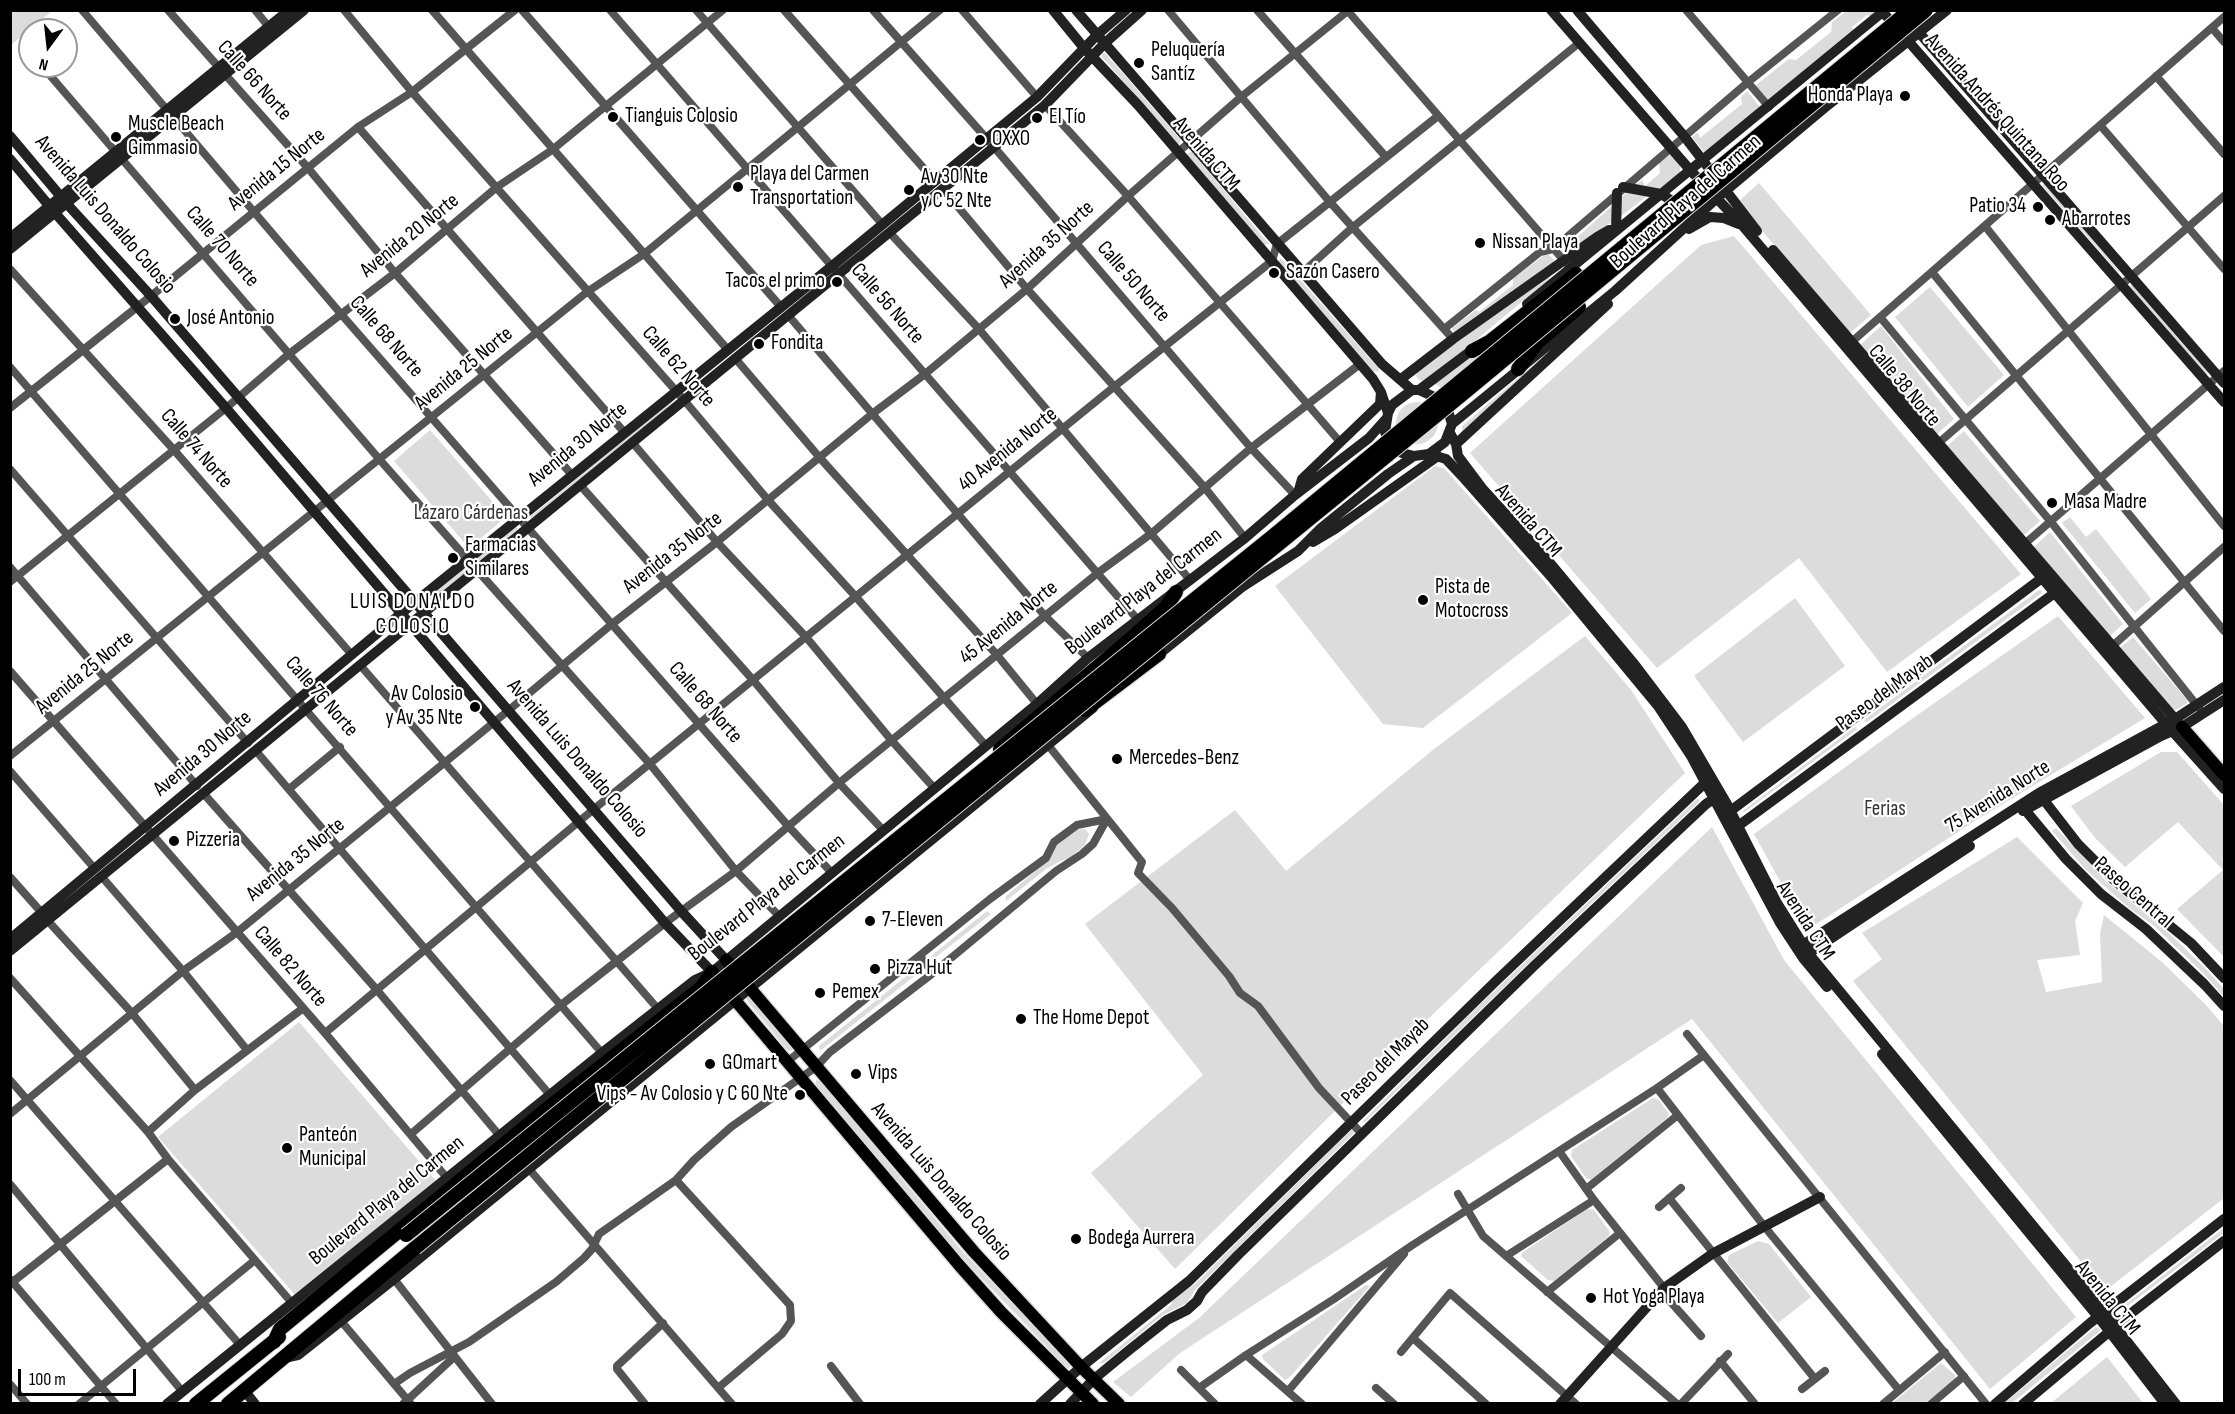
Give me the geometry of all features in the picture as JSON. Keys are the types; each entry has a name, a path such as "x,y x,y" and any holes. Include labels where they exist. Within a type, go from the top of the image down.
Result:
{"highway":[{"path":"1849,68 1860,42 1900,10"},
{"path":"1518,369 1537,343 1680,221 1910,10"},
{"path":"1849,68 1926,10"},
{"path":"1849,68 1875,61 1939,10"},
{"path":"1473,351 1489,342 1570,268 1683,191 1709,193"},
{"path":"196,1404 1379,449 1709,193"},
{"path":"229,1403 415,1248 1709,193"},
{"path":"978,772 1092,663 1166,607 1176,592"},
{"path":"995,774 1021,759 1159,654"},
{"path":"274,1342 280,1329 660,1014 702,987 712,972"}],"main road":[{"path":"221,72 289,10"},
{"path":"10,249 119,154 221,72 304,10"},
{"name":"Avenida CTM","path":"1053,10 1360,364 1382,392 1387,416"},
{"name":"Avenida CTM","path":"1076,10 1382,364 1415,390"},
{"path":"1101,39 1126,10"},
{"path":"1101,39 1142,10"},
{"name":"Calle 38 Norte","path":"1577,10 1703,161 1709,193 1742,225 1848,344 2109,649 2224,789"},
{"name":"Avenida Andrés Quintana Roo","path":"1900,10 2043,176 2224,402"},
{"name":"Boulevard Playa del Carmen","path":"1451,429 1518,369 1615,291 1681,232 1709,193 1775,150 1947,10"},
{"name":"Avenida Andrés Quintana Roo","path":"1883,11 2034,184 2222,376"},
{"name":"Boulevard Playa del Carmen","path":"1401,379 1453,339 1570,268 1769,107 1883,11"},
{"name":"Calle 38 Norte","path":"1556,12 1579,43 1709,193 1848,344"},
{"name":"Avenida 30 Norte","path":"10,951 45,917 252,747 307,709 684,400 732,354 784,311 886,228 943,189 990,143 1041,101 1101,39"},
{"path":"1750,121 1748,139 1752,147 1763,152 1775,150"},
{"name":"Avenida Luis Donaldo Colosio","path":"10,136 64,200 151,296 682,912 750,987 974,1252 1081,1367 1119,1404"},
{"name":"Avenida 30 Norte","path":"886,228 934,180 990,143"},
{"name":"Avenida Luis Donaldo Colosio","path":"10,159 226,408 665,923 712,972 958,1265 1001,1312 1093,1404"},
{"path":"1616,230 1620,190 1660,194 1684,208 1688,218 1681,232"},
{"path":"10,238 53,210"},
{"path":"1681,232 1710,218 1724,218 1742,225"},
{"path":"1456,444 1588,324 1611,301 1615,291"},
{"path":"1434,455 1414,456 1402,453 1390,444 1385,432 1387,416 1392,405 1473,351"},
{"name":"Avenida 30 Norte","path":"252,747 299,700 415,602 675,391 732,354"},
{"path":"283,1359 298,1356 394,1279 1242,586 1335,529 1434,455 1446,442 1451,429 1447,407 1438,399 1415,390"},
{"path":"1296,495 1302,479 1380,404 1382,392"},
{"name":"Boulevard Playa del Carmen","path":"712,972 1037,704 1092,663 1138,620 1245,538 1369,438 1387,416"},
{"name":"Avenida CTM","path":"1451,429 1458,456 1482,488 1545,557 1649,682 1682,727 1803,952 2102,1315"},
{"name":"Avenida CTM","path":"1434,455 1446,459 1461,475 1640,682 1708,779"},
{"path":"1298,551 1320,529 1414,456"},
{"name":"Paseo del Mayab","path":"1727,814 2045,576"},
{"name":"Paseo del Mayab","path":"1735,828 2058,590"},
{"name":"75 Avenida Norte","path":"2200,709 2224,687"},
{"name":"75 Avenida Norte","path":"1803,952 2041,796 2200,709 2224,700"},
{"name":"Calle 38 Norte","path":"2173,725 2224,775"},
{"name":"Paseo del Mayab","path":"1040,1404 1081,1367 1189,1281 1497,980 1708,779"},
{"name":"Paseo Central","path":"2041,796 2078,844 2108,873 2191,943 2224,978"},
{"name":"Paseo del Mayab","path":"1070,1404 1094,1379 1167,1320 1187,1310 1197,1301 1202,1292 1239,1255 1535,965 1681,828 1718,797"},
{"name":"75 Avenida Norte","path":"1803,952 1828,941 2023,807"},
{"name":"Paseo Central","path":"2023,807 2066,860 2101,894 2146,929 2224,1006"},
{"path":"779,916 783,932 798,942 805,942"},
{"name":"Avenida 30 Norte","path":"10,939 45,917"},
{"path":"1823,971 1822,951 1828,941"},
{"name":"Avenida CTM","path":"1803,952 1823,971 2176,1404"},
{"path":"660,1014 684,1021 688,1032 687,1039"},
{"name":"Boulevard Playa del Carmen","path":"167,1404 602,1053 660,1014"},
{"path":"1568,1401 1611,1346 1664,1288 1712,1254 1820,1197"},
{"path":"1995,1404 2090,1323 2224,1219"},
{"path":"2023,1404 2224,1241"},
{"name":"Avenida CTM","path":"2113,1329 2165,1404"},
{"path":"244,1390 255,1404"}],"street":[{"name":"Calle 68 Norte","path":"82,10 341,314 832,873"},
{"name":"Calle 66 Norte","path":"168,10 308,168 394,273 572,475"},
{"path":"255,10 269,27"},
{"name":"Calle 62 Norte","path":"344,10 412,92 986,746"},
{"path":"432,10 820,458 997,655 1037,704"},
{"name":"Avenida 15 Norte","path":"10,408 84,351 358,127 412,92 515,10"},
{"path":"522,10 959,513 1045,616 1092,663"},
{"name":"Calle 56 Norte","path":"610,10 834,271 1099,572 1138,620"},
{"path":"696,10 886,228 978,328 1190,580"},
{"name":"Avenida 20 Norte","path":"10,582 226,408 289,354 394,273 497,187 552,150 723,10"},
{"path":"783,10 934,180"},
{"name":"Calle 50 Norte","path":"873,10 1077,243 1251,448 1296,495"},
{"name":"Avenida 25 Norte","path":"10,756 587,292 644,254 940,10"},
{"path":"962,10 1128,196 1340,442"},
{"path":"1168,10 1329,201 1453,339"},
{"path":"1257,10 1386,157"},
{"path":"1686,10 1769,107"},
{"path":"1444,329 1540,252 1553,249 1747,83 1838,10"},
{"path":"1348,11 1570,268"},
{"name":"Avenida 35 Norte","path":"10,1114 80,1058 131,1012 183,970 236,933 612,624 717,542 872,414 925,374 1027,289 1241,97 1348,11"},
{"path":"1848,344 2224,17"},
{"path":"2212,28 2224,42"},
{"path":"1302,273 1353,227 1579,43"},
{"path":"2156,76 2224,154"},
{"name":"Calle 70 Norte","path":"52,78 468,560"},
{"path":"1272,261 1277,244 1438,116"},
{"path":"2100,125 2224,269"},
{"path":"358,127 624,432"},
{"path":"943,189 1027,289 1205,488 1245,538"},
{"path":"1935,446 2224,196"},
{"path":"1985,226 2067,332 2224,526"},
{"name":"40 Avenida Norte","path":"325,1033 594,809 1272,261"},
{"name":"Calle 74 Norte","path":"10,269 174,450 352,655"},
{"path":"1932,272 2224,631"},
{"path":"1880,317 2051,522 2200,709"},
{"name":"45 Avenida Norte","path":"411,1134 561,1005 665,923 736,871 839,783 1099,572 1152,533 1251,448 1360,364"},
{"name":"Calle 76 Norte","path":"10,367 602,1053"},
{"path":"2021,547 2209,384 2222,376"},
{"path":"632,442 717,542 806,637 935,789"},
{"path":"10,468 340,848 550,1095"},
{"path":"580,485 753,680 839,783 884,830"},
{"path":"2109,649 2224,547"},
{"path":"10,567 107,678 200,790 376,990 499,1136"},
{"path":"477,570 650,765 736,871 779,916"},
{"path":"360,664 660,1014"},
{"name":"Calle 82 Norte","path":"10,671 325,1033 447,1178"},
{"path":"1048,745 1142,862 1138,873 1180,917 1229,976 1240,993 1258,1006 1319,1088 1362,1134"},
{"path":"289,789 340,747"},
{"path":"10,771 183,970 247,1050"},
{"path":"788,1061 990,899 1046,858 1054,843 1077,825 1107,819"},
{"path":"394,1384 411,1373 452,1354 556,1282 584,1258 599,1234 676,1180 694,1160 731,1127 816,1067 830,1052 933,973 1056,871 1071,863 1093,844 1107,819"},
{"path":"10,877 131,1012 195,1090"},
{"path":"920,956 933,973"},
{"path":"10,978 148,1132 168,1159 292,1303"},
{"path":"148,1132 195,1090 302,1009"},
{"path":"1687,1034 1986,1404"},
{"path":"1199,1388 1467,1209 1657,1088 1704,1054"},
{"path":"10,1080 240,1345"},
{"path":"1657,1088 1764,1226 1899,1390"},
{"path":"1586,1189 1678,1115"},
{"path":"1559,1151 1594,1200 1664,1288 1670,1300 1701,1336"},
{"path":"116,1404 11,1282 168,1159"},
{"path":"529,1169 732,1404"},
{"path":"676,1180 790,1305 791,1321 782,1334 718,1388"},
{"path":"10,1184 182,1391"},
{"path":"1659,1207 1681,1188"},
{"path":"1458,1194 1483,1236 1679,1404 1728,1354"},
{"path":"1669,1198 1815,1379"},
{"path":"1506,1256 1594,1200"},
{"path":"1547,1292 1620,1233"},
{"path":"1288,1391 1411,1246"},
{"path":"79,1404 255,1260"},
{"path":"394,1279 492,1404"},
{"path":"1401,1352 1450,1293 1568,1401"},
{"path":"341,1320 407,1402 452,1354"},
{"path":"643,1403 617,1366 663,1323"},
{"path":"1413,1338 1486,1404"},
{"path":"1883,1404 1946,1352"},
{"path":"1246,1355 1302,1404"},
{"path":"1720,1361 1755,1404"},
{"path":"831,1366 861,1404"},
{"path":"1181,1370 1215,1404"},
{"path":"1802,1389 1825,1371"},
{"path":"1931,1404 1964,1376"},
{"path":"10,1384 27,1404"},
{"path":"1376,1388 1394,1404"}],"green space":[{"path":"11,10 52,10 44,18 18,18 18,39 11,45"},
{"path":"1847,11 1876,11 1877,13 1872,17 1867,15 1852,27 1853,30 1767,101 1755,87 1756,85 1789,59 1796,60 1831,32 1832,22"},
{"path":"1103,53 1181,140 1179,145 1101,56"},
{"path":"1747,91 1760,107 1704,152 1692,137 1698,132 1700,138 1742,104 1741,97"},
{"path":"1190,152 1269,244 1264,245 1188,157 1187,154"},
{"path":"1671,154 1680,165 1680,173 1657,190 1634,186 1642,180 1645,186 1660,173 1659,163"},
{"path":"1759,183 1871,315 1850,333 1750,217 1740,200"},
{"path":"2045,184 2120,272 2119,273 2042,185"},
{"path":"1628,191 1648,195 1619,218 1620,199"},
{"path":"1613,205 1612,222 1564,255 1561,252"},
{"path":"1734,236 2021,574 1887,672 1799,558 1657,668 1470,453 1701,245"},
{"path":"1547,253 1554,260 1552,265 1454,333 1452,328 1476,310 1479,312 1513,285 1513,279"},
{"path":"1281,258 1379,369 1378,372 1373,371 1278,262"},
{"path":"1550,276 1456,357 1423,381 1419,380 1416,376 1418,370"},
{"path":"1568,285 1442,388 1435,384"},
{"path":"2132,285 2208,372 2206,374 2130,287"},
{"path":"1930,287 2004,375 1968,407 1895,317"},
{"path":"1881,326 1954,419 1937,434 1860,345"},
{"path":"1574,330 1462,433 1462,426"},
{"path":"672,400 673,402 630,440 532,518 530,517"},
{"path":"1417,402 1425,403 1432,408 1437,415 1437,431 1432,438 1425,443 1417,444 1409,443 1402,438 1397,431 1396,423 1397,415 1402,408 1409,403"},
{"name":"Lázaro Cárdenas","path":"430,430 506,517 469,548 394,461"},
{"path":"1964,431 2040,521 2024,535 1947,446"},
{"name":"Pista de Motocross","path":"1435,466 1444,468 1572,613 1423,728 1383,724 1275,586"},
{"path":"2070,517 2086,537 2096,529 2151,599 2135,613 2062,523"},
{"path":"516,527 518,529 425,606 422,603"},
{"path":"2050,532 2123,624 2110,636 2034,547"},
{"path":"2039,590 2042,593 1865,722 1864,720"},
{"path":"1795,598 1845,666 1743,742 1694,676"},
{"name":"Ferias","path":"2058,616 2145,718 1978,819 1807,930 1754,834"},
{"path":"1585,636 1631,690 1685,773 1431,1016 1175,1269 1091,1173 1203,1075 1085,924 1235,810 1286,871 1434,749"},
{"path":"2133,637 2187,700 2187,703 2176,710 2173,709 2120,648"},
{"path":"1855,727 1856,730 1743,813 1744,810"},
{"path":"2161,752 2177,752 2224,805 2224,957 2177,909 2223,870 2178,822 2125,867 2095,838 2071,806"},
{"path":"1697,799 1700,800 1698,803 1365,1122 1362,1122 1471,1013"},
{"path":"1712,827 1784,960 2076,1317 1990,1389 1692,1019 1180,1353 1131,1397 1113,1382 1199,1318"},
{"path":"2056,828 2106,881 2169,933 2206,969 2224,989 2224,997 2204,974 2153,925 2129,908 2085,869 2052,831"},
{"path":"1085,829 1089,834 1085,845 1068,859 1046,869 1006,901 1006,896 1045,863 1054,852 1056,844 1074,830"},
{"path":"2017,837 2083,903 2075,921 2080,955 2037,960 2046,992 2102,982 2100,933 2104,915 2162,962 2224,1026 2224,1198 2105,1291 1853,981 1882,959 1862,933"},
{"path":"987,911 991,914 932,960 931,956"},
{"path":"914,970 917,974 820,1051 819,1046"},
{"path":"749,996 793,1050 788,1051 748,1002 746,998"},
{"path":"299,1022 437,1182 296,1296 158,1137"},
{"path":"816,1080 820,1081 963,1252 1070,1364 1068,1369 950,1245 815,1085"},
{"path":"1653,1098 1659,1100 1669,1114 1667,1118 1591,1180 1586,1178 1571,1156 1572,1150"},
{"path":"1352,1129 1355,1132 1195,1290 1187,1303 1163,1315 1104,1363 1099,1363 1171,1305 1173,1299 1195,1284"},
{"path":"1587,1209 1594,1210 1610,1232 1609,1236 1554,1281 1548,1280 1521,1256 1523,1252"},
{"path":"2224,1228 2224,1233 2126,1307 2126,1304"},
{"path":"1758,1241 1769,1244 1811,1297 1778,1323 1727,1262 1729,1255"},
{"path":"1366,1285 1370,1286 1289,1378 1285,1380 1263,1359 1262,1355"},
{"path":"2096,1327 2101,1330 2012,1403 2003,1404"},
{"path":"2107,1357 2143,1403 2051,1403"},
{"path":"1941,1363 1955,1375 1955,1379 1925,1403 1891,1404"}],"place":[{"name":"Peluquería Santíz","path":"1139,63"},
{"name":"Honda Playa","path":"1905,96"},
{"name":"Tianguis Colosio","path":"613,117"},
{"name":"El Tío","path":"1037,118"},
{"name":"Muscle Beach Gimmasio","path":"116,137"},
{"name":"OXXO","path":"980,140"},
{"name":"Playa del Carmen Transportation","path":"738,187"},
{"name":"Av 30 Nte y C 52 Nte","path":"909,190"},
{"name":"Patio 34","path":"2038,207"},
{"name":"Abarrotes","path":"2050,220"},
{"name":"Nissan Playa","path":"1480,243"},
{"name":"Sazón Casero","path":"1274,273"},
{"name":"Tacos el primo","path":"837,282"},
{"name":"José Antonio","path":"175,319"},
{"name":"Fondita","path":"759,344"},
{"name":"Masa Madre","path":"2052,503"},
{"name":"Farmacias Similares","path":"453,558"},
{"name":"Pista de Motocross","path":"1423,600"},
{"name":"Av Colosio y Av 35 Nte","path":"475,707"},
{"name":"Mercedes-Benz","path":"1117,759"},
{"name":"Pizzeria","path":"174,841"},
{"name":"7-Eleven","path":"870,921"},
{"name":"Pizza Hut","path":"875,969"},
{"name":"Pemex","path":"820,993"},
{"name":"The Home Depot","path":"1021,1019"},
{"name":"GOmart","path":"710,1064"},
{"name":"Vips","path":"856,1074"},
{"name":"Vips - Av Colosio y C 60 Nte","path":"800,1095"},
{"name":"Panteón Municipal","path":"287,1148"},
{"name":"Bodega Aurrera","path":"1076,1239"},
{"name":"Hot Yoga Playa","path":"1591,1298"}],"district":[{"name":"LUIS DONALDO COLOSIO","path":"413,614"}]}
